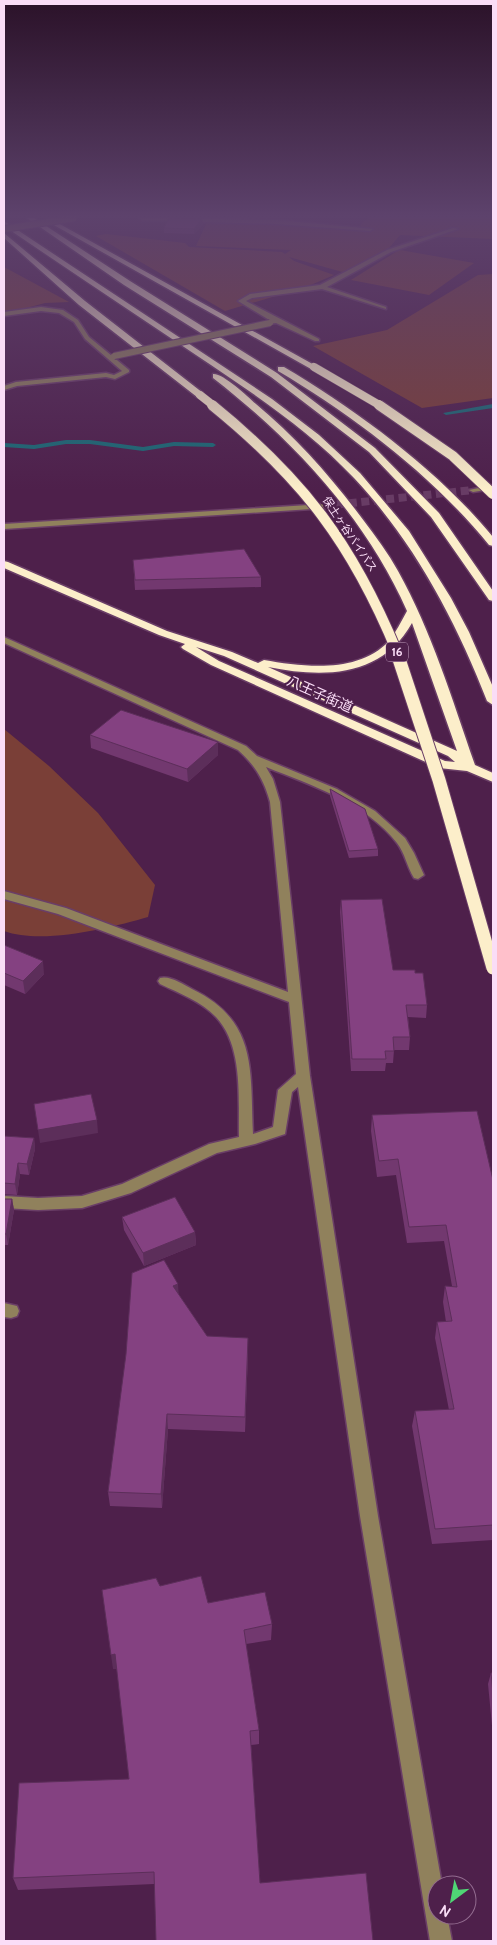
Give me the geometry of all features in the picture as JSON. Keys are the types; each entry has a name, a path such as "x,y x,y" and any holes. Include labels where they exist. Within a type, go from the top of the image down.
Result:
{"highway":[{"name":"保土ヶ谷バイパス","path":"91,309 200,394 257,442 315,502 332,525 368,585 407,675 454,826 493,968"},
{"name":"16","path":"131,309 249,402 308,456 331,482 395,574 440,682 469,767"},
{"name":"16","path":"132,309 241,381 294,420 330,450 365,486 415,548 438,583 466,636 493,701"},
{"path":"170,309 274,375 372,450 406,482 435,515 493,598"},
{"path":"208,309 378,403 420,430 460,462 493,494"},
{"path":"186,319 293,376 346,412 430,479 467,514 493,543"},
{"name":"八王子街道","path":"4,564 163,633 228,654 452,753 469,767 493,778"},
{"path":"228,654 278,666 307,670 334,668 361,662 383,652 401,633 412,612"},
{"name":"八王子街道","path":"163,633 215,663 443,765 469,767"}],"street":[{"path":"4,314 42,309 62,312 76,322 87,338 127,371 115,377 92,376 16,384 4,388"},
{"path":"253,309 273,322 317,340"},
{"path":"112,358 273,322"},
{"path":"473,490 493,487"},
{"path":"4,527 324,506"},
{"path":"4,640 226,740 242,748 255,758 327,789 380,817 402,842 418,875"},
{"path":"255,758 270,781 274,802 303,1076 369,1516 441,1941"},
{"path":"4,895 62,911 296,1000"},
{"path":"164,981 199,997 221,1014 235,1035 242,1065 246,1141"},
{"path":"4,1202 38,1204 82,1202 126,1189 214,1148 246,1141 280,1130 285,1090 303,1076"}],"shaded area":[{"path":"4,309 24,309 4,314"},
{"path":"422,309 493,309 493,398 422,408 313,346 387,330"},
{"path":"4,729 49,766 98,813 155,885 148,917 96,930 56,936 20,935 4,931"}],"building":[{"path":"244,549 261,577 135,580 133,560"},
{"path":"121,710 218,742 187,769 90,735"},
{"path":"330,789 365,809 378,849 349,851"},
{"path":"382,899 393,970 415,970 415,973 423,973 427,1005 406,1005 410,1037 393,1037 394,1051 385,1051 386,1059 352,1059 341,900"},
{"path":"4,945 43,961 23,981 4,973"},
{"path":"91,1094 97,1120 38,1130 34,1104"},
{"path":"477,1111 493,1180 493,1525 435,1529 415,1411 454,1409 437,1322 452,1321 445,1286 457,1287 446,1225 409,1227 398,1159 379,1161 372,1115"},
{"path":"4,1136 34,1138 27,1164 18,1163 15,1184 4,1183"},
{"path":"175,1197 195,1232 143,1253 122,1217"},
{"path":"4,1199 12,1199 6,1234 4,1234"},
{"path":"164,1260 178,1284 173,1286 207,1336 248,1338 245,1417 167,1414 161,1494 108,1492 126,1354 132,1273"},
{"path":"201,1576 208,1603 265,1592 272,1624 244,1630 259,1730 250,1731 260,1883 366,1873 373,1941 156,1941 154,1872 13,1878 19,1783 129,1779 115,1654 111,1655 102,1590 156,1578 160,1586"},
{"path":"491,1673 493,1673 493,1693"}],"waterway":[{"path":"446,413 493,406"},
{"path":"4,445 34,447 66,442 90,442 143,449 174,444 213,445"}],"tunnel":[{"path":"324,506 473,490"}]}
